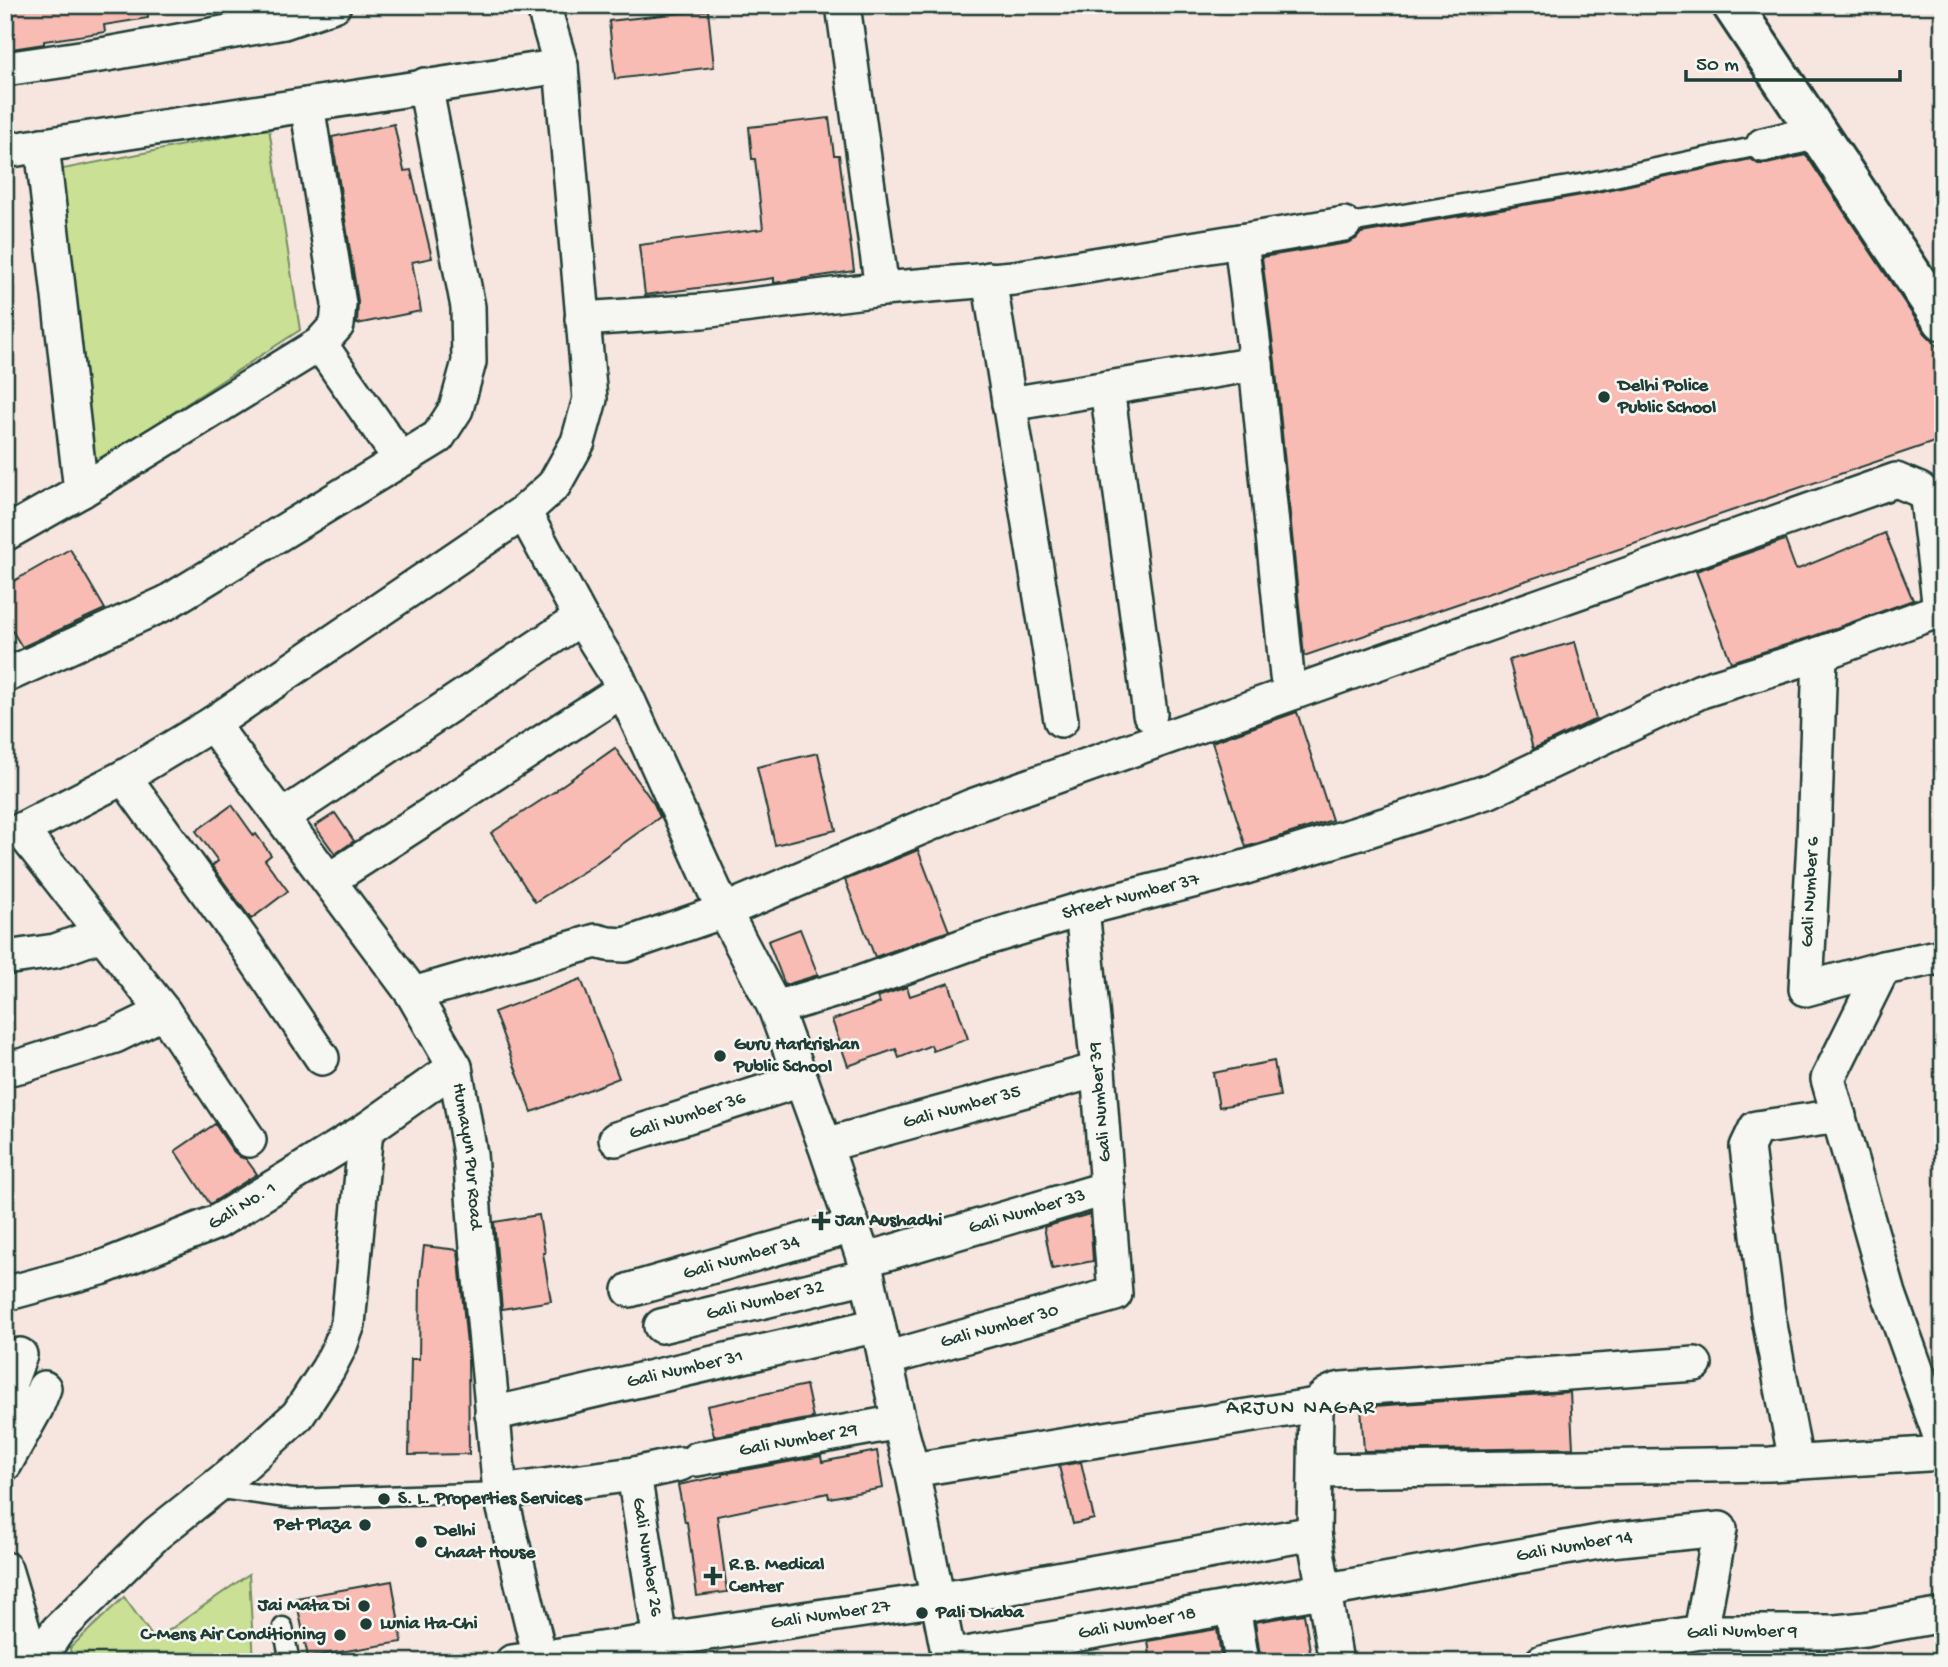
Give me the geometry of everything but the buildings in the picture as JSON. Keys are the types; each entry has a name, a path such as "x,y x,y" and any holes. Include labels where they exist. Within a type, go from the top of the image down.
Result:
{"street":[{"path":"5,69 285,22 334,5"},
{"path":"249,1140 164,1012 102,934 13,832 124,776 212,724 524,512 554,485 578,442 590,399 561,66 543,5"},
{"path":"843,5 881,289"},
{"path":"1732,5 1943,321"},
{"path":"1758,5 1943,282"},
{"path":"5,151 561,66"},
{"path":"5,676 166,603 438,437 456,409 469,362 468,307 425,85"},
{"path":"5,534 320,344 337,325 339,304 307,104"},
{"path":"1763,145 1818,132"},
{"path":"42,145 80,491"},
{"path":"582,319 702,311 881,289 1014,278 1344,224"},
{"path":"1241,241 1287,676"},
{"path":"989,279 1061,719"},
{"path":"320,344 401,460"},
{"path":"1009,404 1256,364"},
{"path":"1107,388 1150,714"},
{"path":"413,994 596,941 625,944 724,911 972,806 1896,480 1920,490 1927,499 1941,613"},
{"path":"524,512 581,618 617,676 724,911 775,1008 825,1145 865,1268 912,1470 950,1659"},
{"name":"Street Number 37","path":"775,1008 860,983 977,941 1082,909 1239,869 1489,791 1702,691 1941,613"},
{"path":"282,817 581,618"},
{"name":"Gali Number 6","path":"1820,654 1814,840 1805,989 1883,968 1943,956"},
{"path":"328,880 623,690"},
{"name":"Humayun Pur Road","path":"212,724 413,994 455,1067 470,1154 500,1492 530,1660"},
{"path":"124,776 247,947 322,1058"},
{"name":"Gali Number 39","path":"1082,909 1098,1070 1115,1294"},
{"path":"5,958 55,951 102,934"},
{"path":"1883,968 1829,1079 1889,1294 1943,1444"},
{"path":"5,1069 115,1036 164,1012"},
{"name":"Gali No. 1","path":"5,1294 101,1268 217,1222 366,1130 455,1067"},
{"name":"Gali Number 35","path":"825,1145 1098,1070"},
{"name":"Gali Number 36","path":"616,1139 801,1080"},
{"path":"1796,1462 1769,1314 1747,1147 1756,1128 1839,1116"},
{"path":"5,1569 34,1662 60,1646 156,1534 244,1464 298,1415 328,1369 348,1324 366,1130"},
{"name":"Gali Number 33","path":"865,1268 1108,1188"},
{"name":"Gali Number 34","path":"629,1290 853,1226"},
{"name":"Gali Number 32","path":"662,1326 865,1268"},
{"name":"Gali Number 30","path":"885,1359 1115,1294"},
{"name":"Gali Number 31","path":"492,1415 878,1325"},
{"path":"7,1456 40,1398 5,1396 20,1354"},
{"path":"912,1470 1316,1405 1332,1390 1695,1364"},
{"path":"1316,1405 1314,1533 1336,1662"},
{"name":"Gali Number 29","path":"688,1462 899,1422"},
{"path":"1315,1471 1796,1462 1943,1453"},
{"name":"Gali Number 26","path":"500,1492 634,1474 688,1462"},
{"name":"Gali Number 26","path":"634,1474 672,1647"},
{"name":"Gali Number 14","path":"1325,1590 1610,1540 1720,1529 1701,1632"},
{"name":"Gali Number 27","path":"530,1660 672,1647 1314,1533"},
{"name":"Gali Number 18","path":"950,1659 1325,1590"},
{"path":"1233,1606 1242,1662"},
{"name":"Gali Number 9","path":"1542,1662 1608,1655 1701,1632 1836,1632 1943,1615"}],"lane":[{"path":"1344,224 1586,183 1763,145"},
{"path":"214,1488 293,1499 500,1492"},
{"path":"283,1627 290,1662"}],"green space":[{"path":"269,128 300,330 82,472 58,170"},
{"path":"249,1574 254,1662 72,1662 70,1648 124,1597 155,1640"}],"place":[{"name":"Delhi Police Public School","path":"1604,397"},
{"name":"Guru Harkrishan Public School","path":"720,1056"},
{"name":"Jan Aushadhi","path":"821,1221"},
{"name":"S. L. Properties Services","path":"384,1499"},
{"name":"Pet Plaza","path":"365,1525"},
{"name":"Delhi Chaat House","path":"421,1542"},
{"name":"R.B. Medical Center","path":"713,1576"},
{"name":"Jai Mata Di","path":"364,1606"},
{"name":"Pali Dhaba","path":"922,1613"},
{"name":"Lunia Ita-Chi","path":"366,1624"},
{"name":"C-Mens Air Conditioning","path":"340,1635"}],"district":[{"name":"ARJUN NAGAR","path":"1301,1409"}]}
